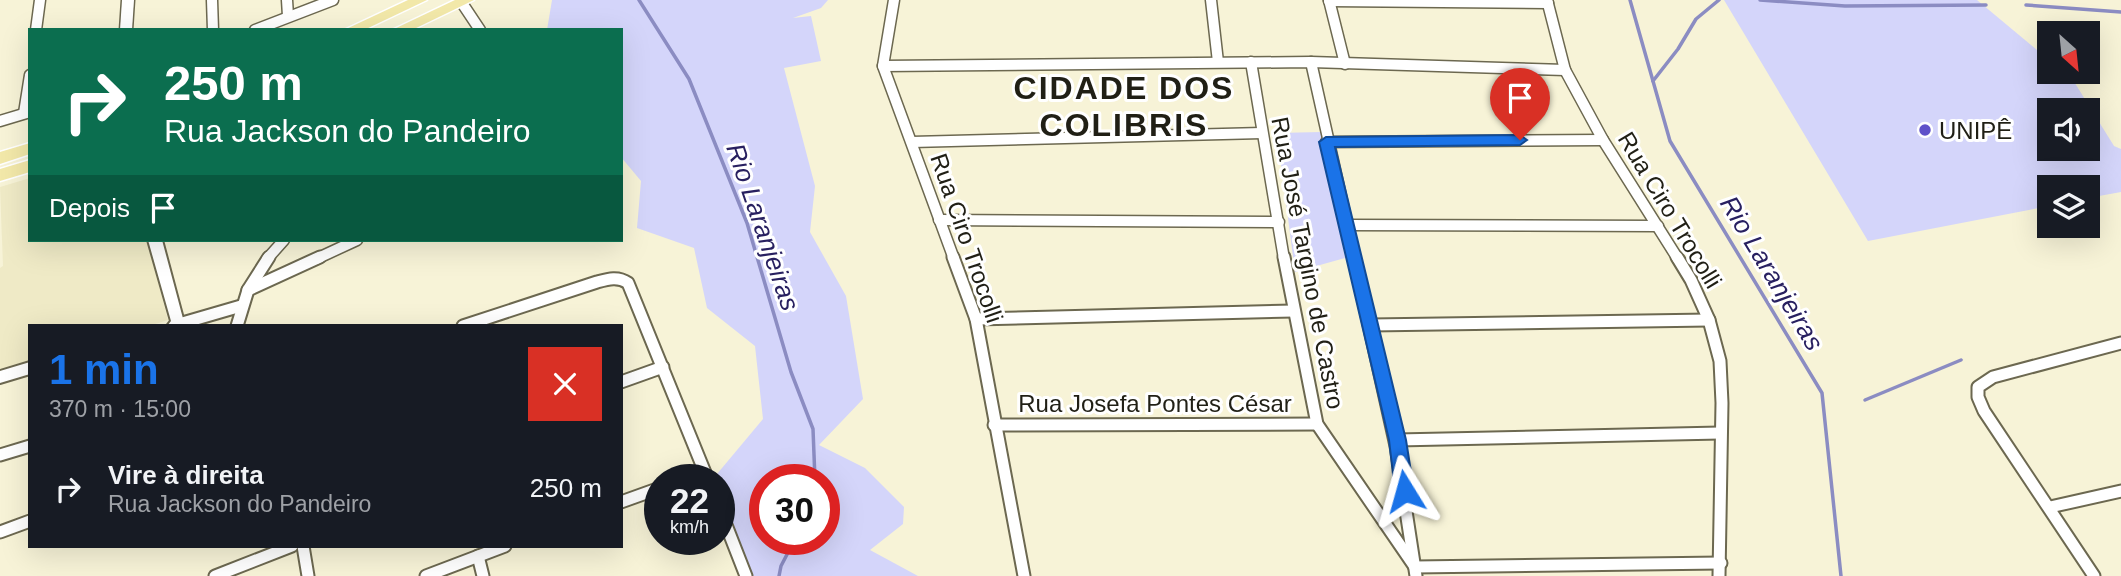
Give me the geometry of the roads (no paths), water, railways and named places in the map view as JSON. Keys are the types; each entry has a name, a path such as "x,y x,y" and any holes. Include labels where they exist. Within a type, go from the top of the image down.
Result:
{"main road":[{"path":"126,28 128,0"},
{"path":"356,28 420,0"},
{"path":"404,28 465,1"},
{"path":"0,158 28,149"},
{"path":"0,175 28,167"}],"street":[{"path":"36,28 40,0"},
{"path":"212,0 213,28"},
{"path":"287,0 288,16"},
{"path":"260,28 333,0"},
{"path":"894,0 883,66 1311,62 1565,70"},
{"path":"1211,0 1218,62"},
{"path":"1345,64 1329,0 1548,1"},
{"path":"465,1 479,28"},
{"name":"Rua Ciro Trocolli","path":"1548,1 1565,70 1603,140 1691,280 1709,320 1720,361 1720,570"},
{"name":"Rua José Targino de Castro","path":"1251,62 1293,311 1317,424 1416,571"},
{"path":"1311,62 1326,142 1397,440 1416,571 1720,570"},
{"name":"Rua Ciro Trocolli","path":"883,66 976,319 1024,576"},
{"path":"0,121 27,112"},
{"path":"912,142 1262,133"},
{"path":"1326,142 1603,140"},
{"path":"939,220 1279,222"},
{"path":"1345,225 1658,226"},
{"path":"155,242 176,324"},
{"path":"237,324 248,289 259,269 282,242"},
{"path":"248,289 337,244"},
{"path":"469,324 597,282 613,278 623,279 628,283 702,464"},
{"path":"179,324 241,306"},
{"path":"976,319 1293,311"},
{"path":"1371,325 1709,320"},
{"path":"2094,576 1984,411 1978,397 1978,387 1993,377 2121,343"},
{"path":"623,381 663,367"},
{"path":"0,377 28,369"},
{"name":"Rua Josefa Pontes César","path":"994,425 1317,424"},
{"path":"1397,440 1720,433"},
{"path":"0,455 28,447"},
{"path":"2050,508 2121,491"},
{"path":"623,501 644,494"},
{"path":"0,532 28,522"},
{"path":"735,547 746,574"},
{"path":"215,576 287,548"},
{"path":"303,548 308,576"},
{"path":"425,576 500,548"},
{"path":"478,556 483,576"}],"waterway":[{"name":"Rio Laranjeiras","path":"639,0 689,79 747,223 791,372 813,429 814,464"},
{"name":"Rio Laranjeiras","path":"1630,0 1670,141 1822,393 1841,576"},
{"path":"1653,81 1678,49 1696,19 1719,0"},
{"path":"1760,0 1845,6 1986,5"},
{"path":"2026,5 2121,12"},
{"path":"1865,400 1961,360"},
{"name":"Rio Laranjeiras","path":"779,576 787,555"}],"place":[{"name":"UNIPÊ","path":"1925,130"}],"district":[{"name":"CIDADE DOS COLIBRIS","path":"1124,106"}]}
